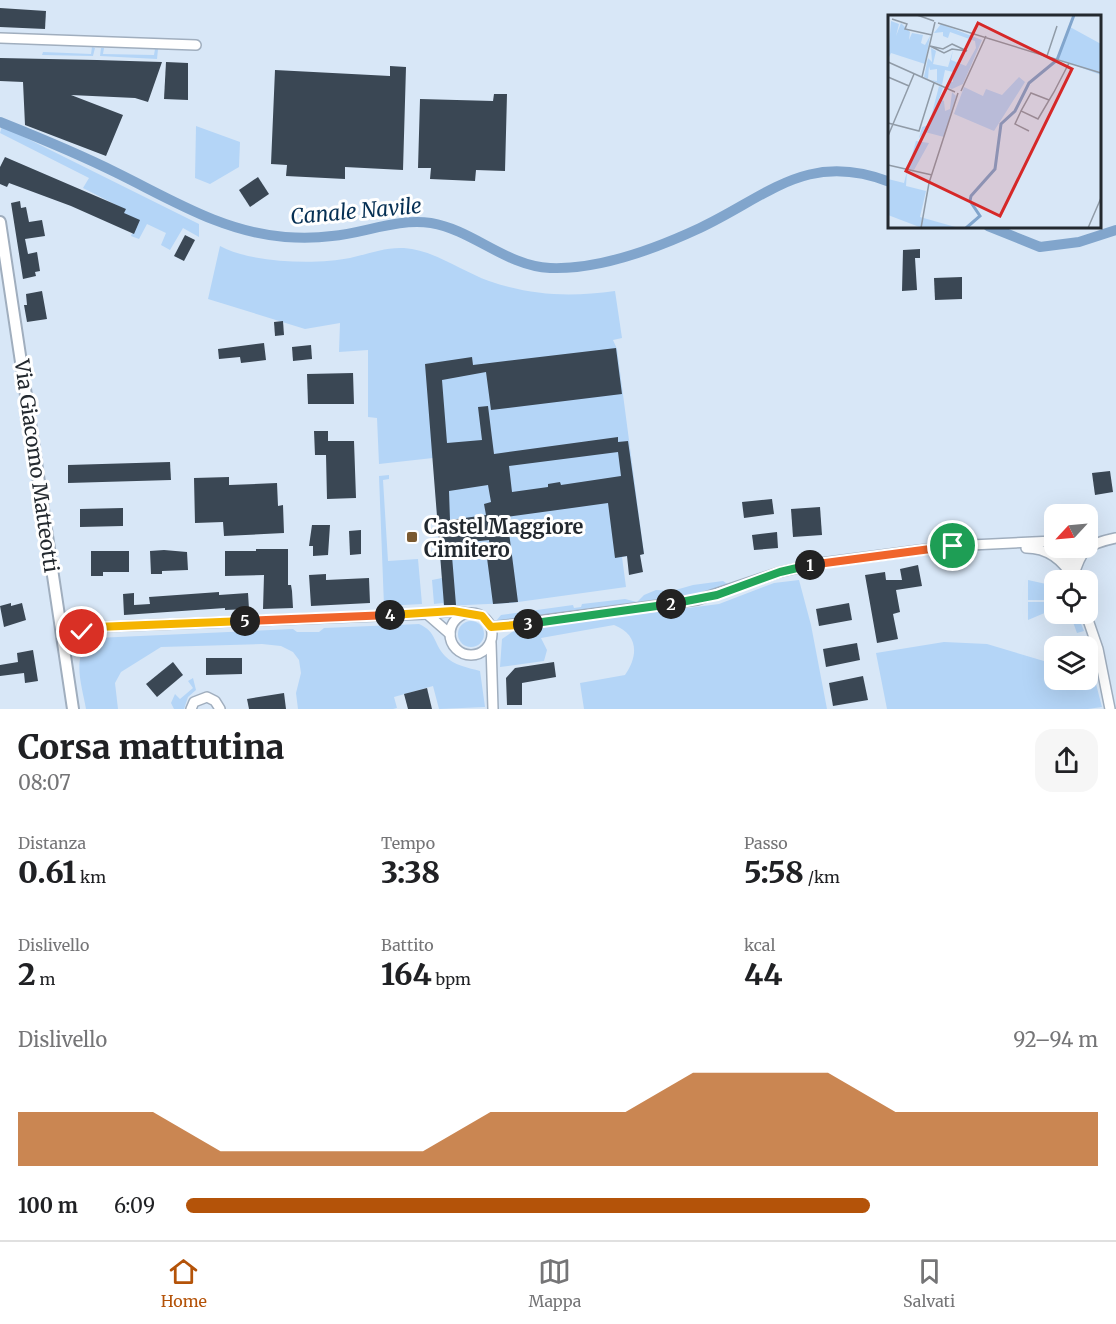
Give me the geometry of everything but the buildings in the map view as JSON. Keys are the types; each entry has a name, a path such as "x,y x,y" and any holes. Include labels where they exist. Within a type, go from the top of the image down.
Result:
{"street":[{"path":"0,38 196,45"},
{"name":"Via Giacomo Matteotti","path":"0,222 73,709"},
{"path":"1098,537 1116,534"},
{"path":"1075,570 1083,552 1095,542 1116,538"},
{"path":"476,655 487,649 492,635 514,625 697,600 801,566 961,546 1044,542"},
{"path":"961,546 1000,550 1037,548 1050,553 1069,570"},
{"path":"60,624 96,627 427,614 453,611 467,613 482,616 492,635 493,709"},
{"path":"450,634 455,620 467,613"},
{"path":"427,614 450,634 458,651 476,655 486,665 492,677"},
{"path":"1089,624 1098,649 1110,709"},
{"path":"63,642 96,627"},
{"path":"192,709 194,702 207,697 215,701 220,709"}],"shaded area":[{"path":"92,47 95,48 93,56 42,55 43,52 91,54"},
{"path":"101,48 104,48 103,54 154,55 155,49 158,49 157,59 100,56"},
{"path":"2,126 199,224 199,237 183,228 170,250 161,245 166,233 147,224 139,239 131,236 137,221 122,214 124,209 83,188 89,178 0,133"},
{"path":"196,126 240,142 239,167 210,184 195,178"},
{"path":"220,246 249,256 302,262 336,260 404,248 426,253 489,281 521,290 552,294 615,291 622,338 613,340 617,349 644,554 622,557 626,587 511,603 444,606 443,603 434,604 432,580 442,578 433,458 379,464 377,418 368,417 368,350 339,352 340,323 305,329 208,299"},
{"path":"389,475 389,479 383,480 388,561 418,559 422,604 384,606 379,476"},
{"path":"799,580 811,625 827,709 584,709 580,683 625,675 633,660 632,640 622,629 614,625 541,638 547,650 544,661 500,667 502,639 515,630 719,604 774,583"},
{"path":"1028,580 1044,584 1044,600 1028,600"},
{"path":"723,581 729,585 690,595 496,621 501,615 573,605 574,608 581,607 582,604 625,599 637,602 644,595 656,590 672,591 693,585"},
{"path":"1028,602 1044,602 1044,613 1028,620"},
{"path":"471,621 480,625 484,634 480,643 471,647 462,643 458,634 462,625"},
{"path":"419,624 432,634 448,659 461,666 480,671 485,707 439,709 433,686 394,697 397,708 393,709 298,709 296,693 301,673 299,660 293,652 281,646 262,644 161,647 121,672 115,683 118,709 86,709 80,679 80,660 82,651 96,638 293,629 297,632 319,632 324,628"},
{"path":"1074,624 1081,624 1084,631 1077,633"},
{"path":"944,642 987,644 1044,661 1044,690 1098,690 1102,707 1088,709 887,709 876,653"},
{"path":"193,678 196,690 188,697 184,709 174,709 171,703 175,694 180,699 193,688 188,681"}],"waterway":[{"name":"Canale Navile","path":"0,122 88,159 198,213 240,229 285,237 314,237 344,234 406,222 431,223 461,233 519,261 550,268 588,266 627,257 700,228 768,191 811,174 835,171 861,173 888,181"},
{"name":"Canale Navile","path":"993,228 1040,247 1079,242 1116,230"}],"place":[{"name":"Castel Maggiore Cimitero","path":"412,537"}],"route":[{"path":"82,632 96,627 427,614 453,611 482,616 487,619 491,627 514,625 697,600 801,566 953,546"}]}
